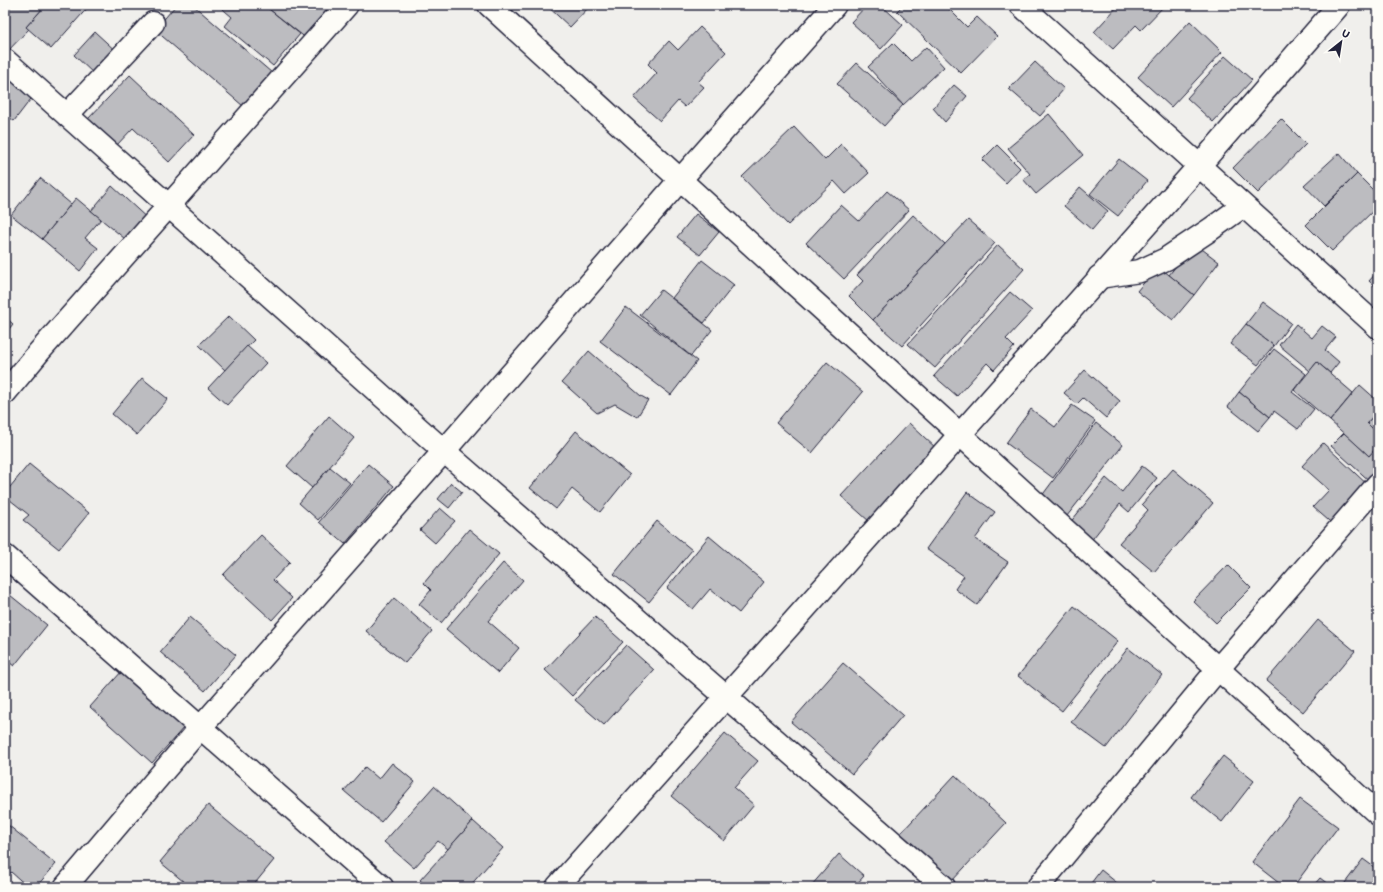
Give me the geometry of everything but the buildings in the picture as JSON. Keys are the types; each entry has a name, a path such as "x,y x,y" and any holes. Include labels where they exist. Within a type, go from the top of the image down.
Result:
{"street":[{"path":"5,393 39,352 347,5"},
{"path":"489,5 1378,814"},
{"path":"64,887 201,727 835,5"},
{"path":"1022,5 1378,327"},
{"path":"557,887 1199,166 1338,5"},
{"path":"67,115 153,22"},
{"path":"5,60 444,451 944,887"},
{"path":"1099,277 1140,271 1166,259 1243,206"},
{"path":"1038,887 1218,669 1378,484"},
{"path":"5,556 382,887"}]}
